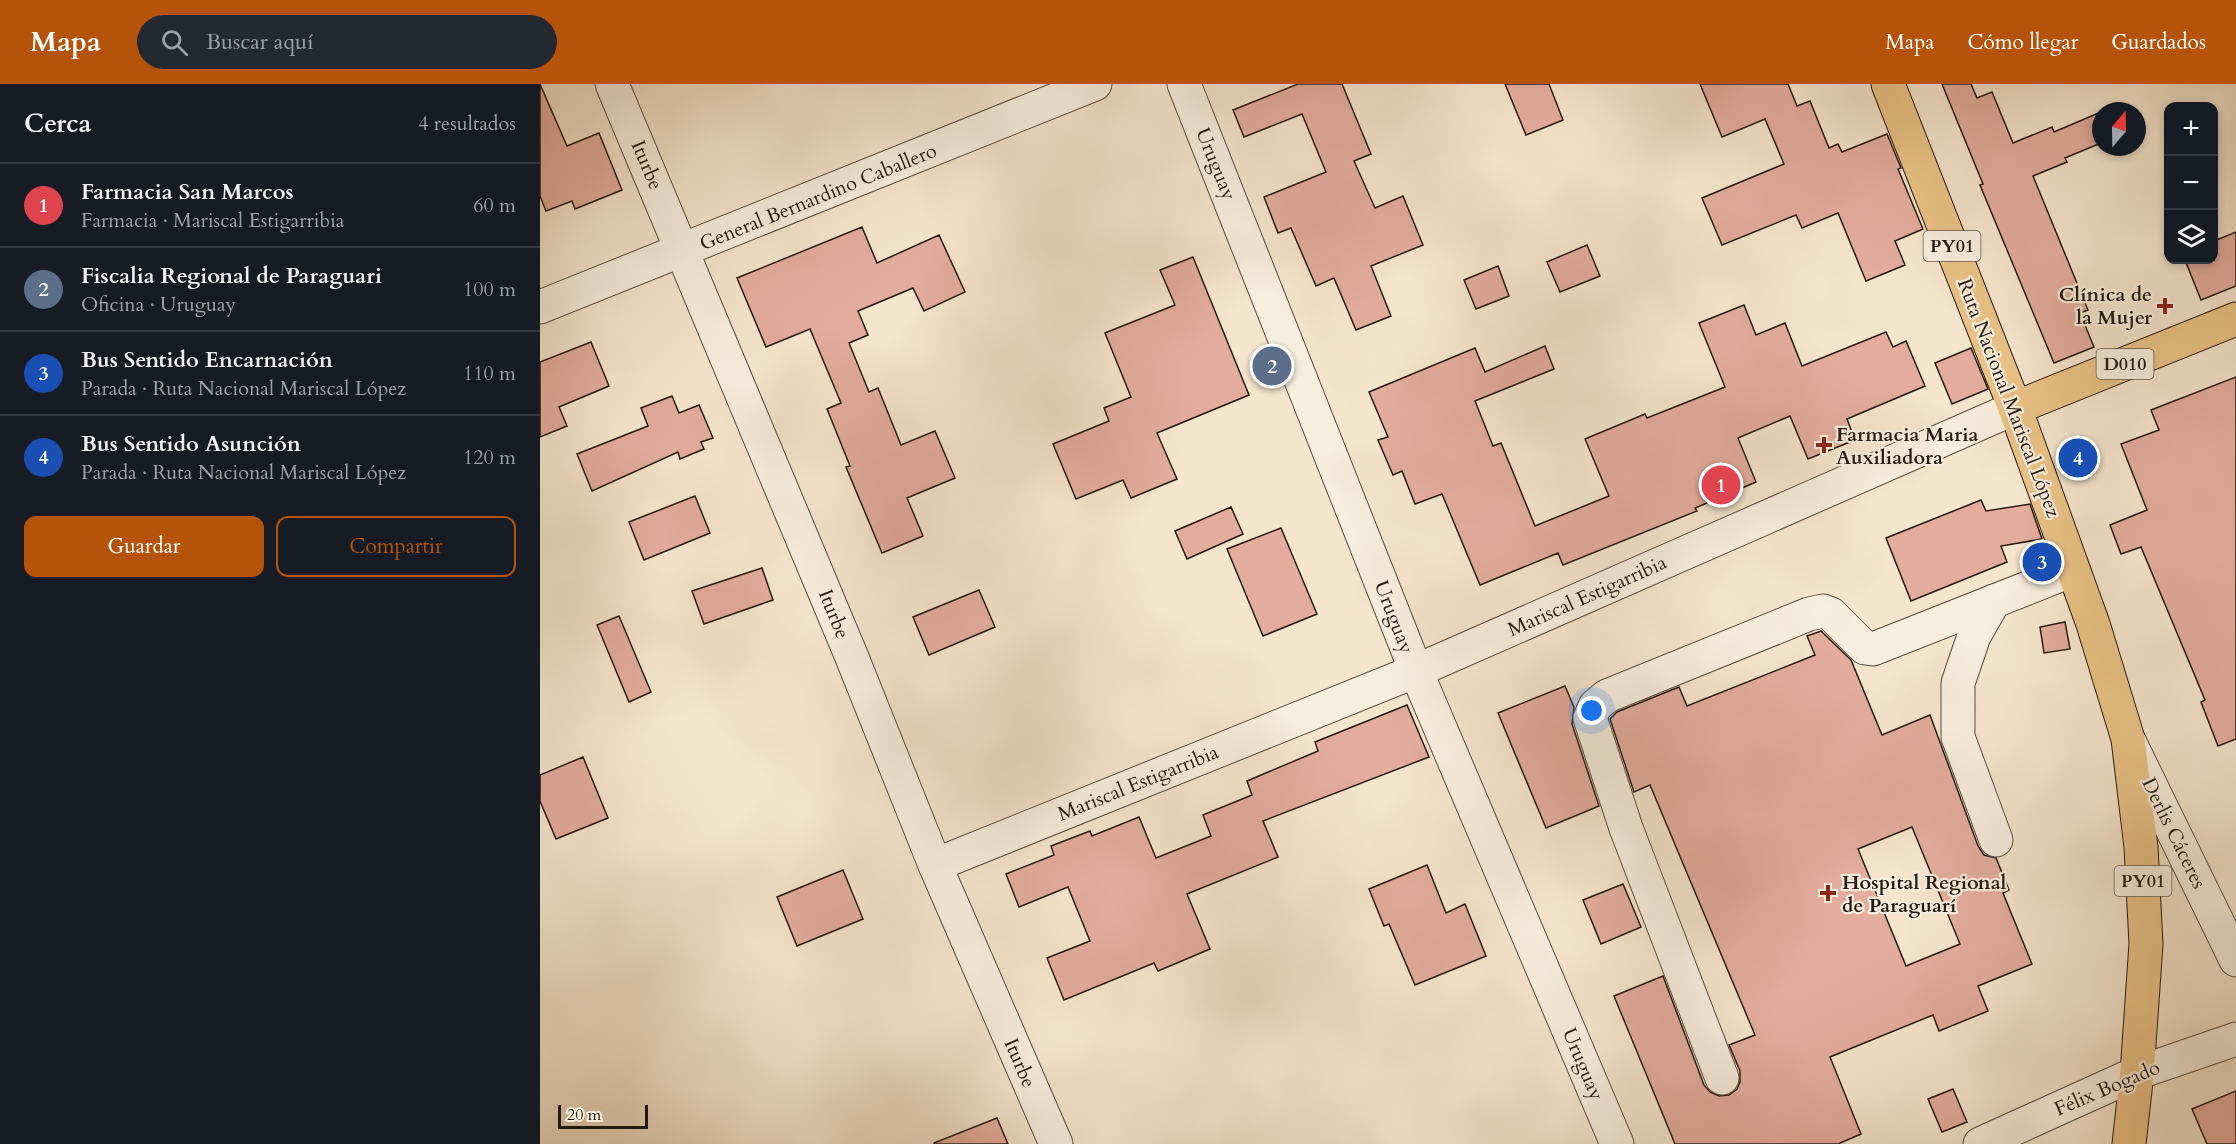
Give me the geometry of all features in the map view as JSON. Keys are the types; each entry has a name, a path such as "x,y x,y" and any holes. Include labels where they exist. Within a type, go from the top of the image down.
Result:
{"main road":[{"name":"Ruta Nacional Mariscal López","path":"1888,84 2015,408 2073,570 2128,739 2141,847 2146,944 2137,1073 2128,1144"},
{"name":"Mariscal Estigarribia","path":"2015,408 2236,320"}],"street":[{"name":"Iturbe","path":"612,84 684,251 935,865 1056,1144"},
{"name":"General Bernardino Caballero","path":"540,307 1095,84"},
{"name":"Uruguay","path":"1184,84 1416,671 1617,1144"},
{"name":"Mariscal Estigarribia","path":"935,865 1416,671 2015,408"},
{"path":"1722,1078 1626,828 1590,718 1595,706 1607,696 1809,614 1823,611 1831,614 1865,648 1873,649 2073,570"},
{"path":"1994,601 1974,636 1958,683 1958,737 1996,840"},
{"name":"Derlis Cáceres","path":"2128,739 2236,960"},
{"name":"Félix Bogado","path":"1980,1144 2137,1073 2236,1039"}],"building":[{"path":"540,84 567,146 599,133 622,190 575,209 572,201 546,211 540,196"},
{"path":"1298,84 1342,84 1371,154 1354,161 1375,208 1403,196 1423,245 1371,266 1391,316 1356,330 1334,278 1316,286 1291,228 1278,233 1264,197 1326,172 1302,114 1244,137 1233,110"},
{"path":"1505,84 1549,84 1563,120 1526,135"},
{"path":"1700,84 1788,84 1797,106 1810,101 1829,148 1838,144 1842,152 1887,134 1901,168 1898,169 1923,229 1895,241 1905,265 1866,281 1838,213 1802,228 1796,215 1722,245 1702,198 1784,164 1765,119 1722,137"},
{"path":"1942,84 1971,84 1977,98 1992,92 2013,143 2052,127 2054,132 2092,116 2092,147 2065,158 2067,162 2033,176 2088,310 2080,313 2094,347 2054,363 1980,185 1983,184"},
{"path":"862,227 877,263 939,235 965,292 924,311 913,288 858,311 868,335 849,343 869,392 878,388 901,445 935,431 955,478 907,498 923,536 882,553 846,467 850,466 827,409 841,403 810,329 766,347 737,278"},
{"path":"2236,232 2236,286 2201,300 2187,264 2218,264 2218,239"},
{"path":"1587,245 1600,276 1560,292 1547,262"},
{"path":"1193,257 1249,395 1157,433 1177,479 1131,498 1123,480 1076,499 1053,444 1109,421 1104,408 1131,397 1105,333 1175,305 1160,270"},
{"path":"1498,266 1509,296 1476,309 1464,280"},
{"path":"1744,305 1756,335 1785,323 1802,366 1886,332 1893,347 1906,341 1925,386 1847,419 1855,440 1808,459 1790,416 1738,438 1756,482 1695,508 1697,511 1563,565 1558,553 1480,585 1442,494 1415,504 1402,471 1393,475 1378,440 1388,437 1369,392 1475,348 1485,372 1545,346 1554,369 1475,401 1493,446 1501,443 1535,526 1609,496 1585,439 1645,414 1647,418 1725,387 1699,323"},
{"path":"591,342 609,386 559,407 567,426 540,437 540,362"},
{"path":"1971,348 1988,389 1952,404 1935,363"},
{"path":"2236,377 2236,739 2218,746 2201,702 2205,700 2141,547 2121,554 2110,525 2147,510 2121,444 2159,430 2151,410"},
{"path":"672,396 679,413 699,405 713,438 701,442 704,449 680,459 678,452 592,491 577,454 648,426 641,408"},
{"path":"695,496 710,533 644,560 629,522"},
{"path":"1981,500 1986,511 2030,504 2042,539 2001,546 2007,562 1911,601 1886,538"},
{"path":"1231,507 1243,534 1187,559 1175,531"},
{"path":"1281,528 1317,614 1263,636 1227,549"},
{"path":"762,568 773,600 704,624 692,591"},
{"path":"979,590 995,627 929,655 913,617"},
{"path":"619,616 651,692 629,702 597,625"},
{"path":"2065,622 2070,649 2044,653 2040,627"},
{"path":"1821,631 1851,660 1882,735 1930,715 1978,846 1984,855 1996,858 2009,890 2003,893 2032,964 1978,986 1988,1011 1939,1031 1933,1015 1830,1057 1861,1134 1838,1144 1675,1144 1614,996 1663,976 1704,1085 1710,1092 1719,1096 1729,1095 1737,1089 1740,1082 1740,1071 1729,1045 1755,1035 1650,785 1634,792 1610,719 1617,712 1679,687 1687,706 1815,655 1807,636","holes":["1912,827 1960,944 1906,966 1858,849"]},
{"path":"1565,686 1574,707 1572,724 1599,806 1546,828 1498,713"},
{"path":"1407,705 1429,757 1263,821 1278,857 1187,894 1210,949 1158,971 1154,963 1064,1000 1047,958 1090,941 1068,887 1019,907 1006,874 1054,855 1051,846 1090,831 1092,836 1139,817 1156,858 1211,836 1203,815 1252,795 1247,781 1318,751 1315,742"},
{"path":"583,757 608,818 556,839 540,801 540,775"},
{"path":"1427,865 1446,913 1465,904 1486,956 1415,985 1389,924 1384,926 1369,889"},
{"path":"843,870 863,919 797,946 777,897"},
{"path":"1623,884 1641,927 1601,944 1583,900"},
{"path":"1953,1089 1967,1122 1942,1132 1928,1099"},
{"path":"2236,1091 2236,1144 2207,1144 2192,1109"},
{"path":"997,1118 1008,1144 934,1144 934,1143"}],"place":[{"name":"Clínica de la Mujer","path":"2165,306"},
{"name":"Fiscalia Regional de Paraguari","path":"1272,366"},
{"name":"Farmacia Maria Auxiliadora","path":"1824,445"},
{"name":"Bus Sentido Asunción","path":"2078,458"},
{"name":"Farmacia San Marcos","path":"1721,485"},
{"name":"Bus Sentido Encarnación","path":"2042,562"},
{"name":"Hospital Regional de Paraguarí","path":"1828,893"}]}
